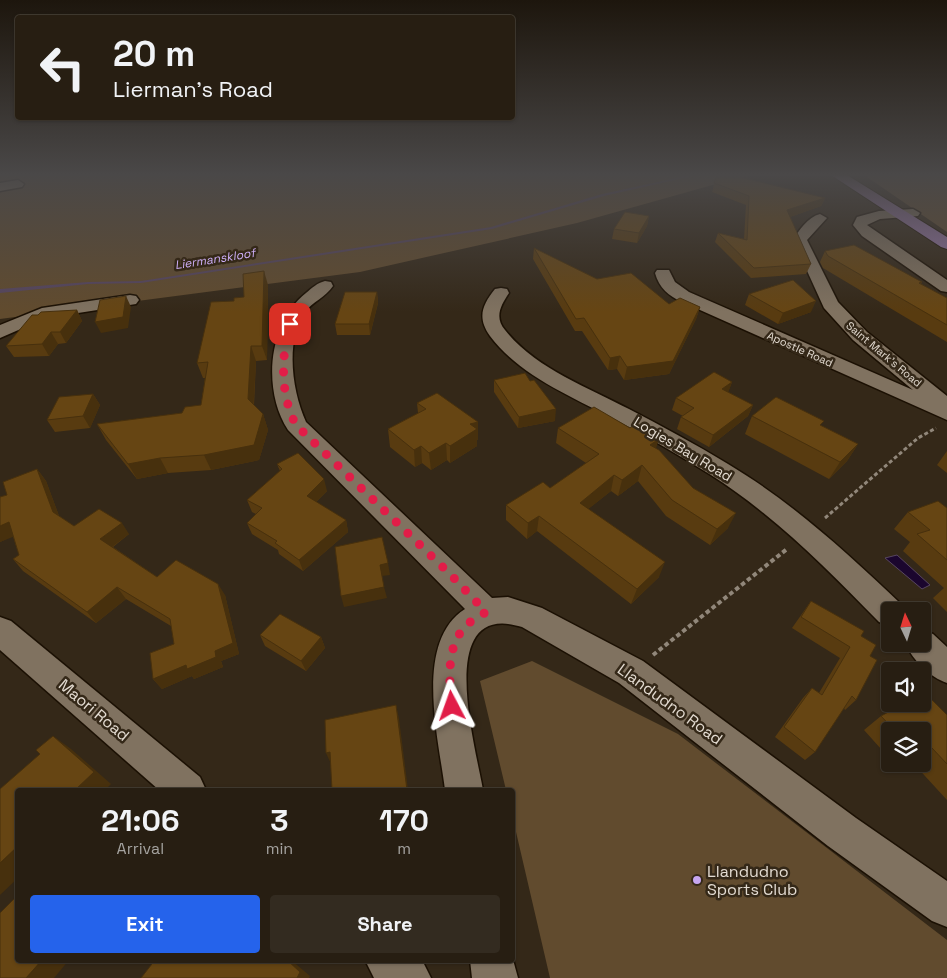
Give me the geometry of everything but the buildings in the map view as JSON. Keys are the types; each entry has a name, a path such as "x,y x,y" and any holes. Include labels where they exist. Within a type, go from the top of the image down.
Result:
{"main road":[{"path":"915,221 942,241"}],"street":[{"name":"Saint Mark's Road","path":"817,221 806,230 800,240 830,304 860,336 947,409"},
{"path":"862,221 860,225 867,233 947,287"},
{"name":"Apostle Road","path":"663,274 664,282 672,289 700,304 947,413"},
{"path":"325,286 298,310 290,324 286,339 284,385 289,412 296,425 452,576 486,612 466,625 457,637 450,671 453,718 464,788"},
{"name":"Logies Bay Road","path":"501,293 491,305 490,316 492,326 501,338 515,351 542,370 658,433 778,508 807,532 881,604"},
{"path":"0,332 35,314 130,300"},
{"name":"Llandudno Road","path":"486,612 508,610 530,617 630,672 842,832 947,906"},
{"name":"Maori Road","path":"0,631 185,788"},
{"path":"930,652 947,668"},
{"path":"390,963 408,978"},
{"path":"492,963 495,978"}],"shaded area":[{"path":"0,221 585,221 360,272 0,319"},
{"path":"930,221 947,221 947,232"},
{"path":"897,555 930,585 922,589 885,558"},
{"name":"Llandudno Sports Club","path":"532,661 678,734 947,940 947,978 550,978 515,828 515,788 506,788 480,681"}],"waterway":[{"name":"Liermanskloof","path":"0,291 88,283 141,282 492,228 517,221"}],"place":[{"name":"Llandudno Sports Club","path":"697,880"}],"route":[{"path":"290,324 286,339 284,385 285,399 296,425 452,576 486,612 466,625 457,637 450,671 452,706"}]}
